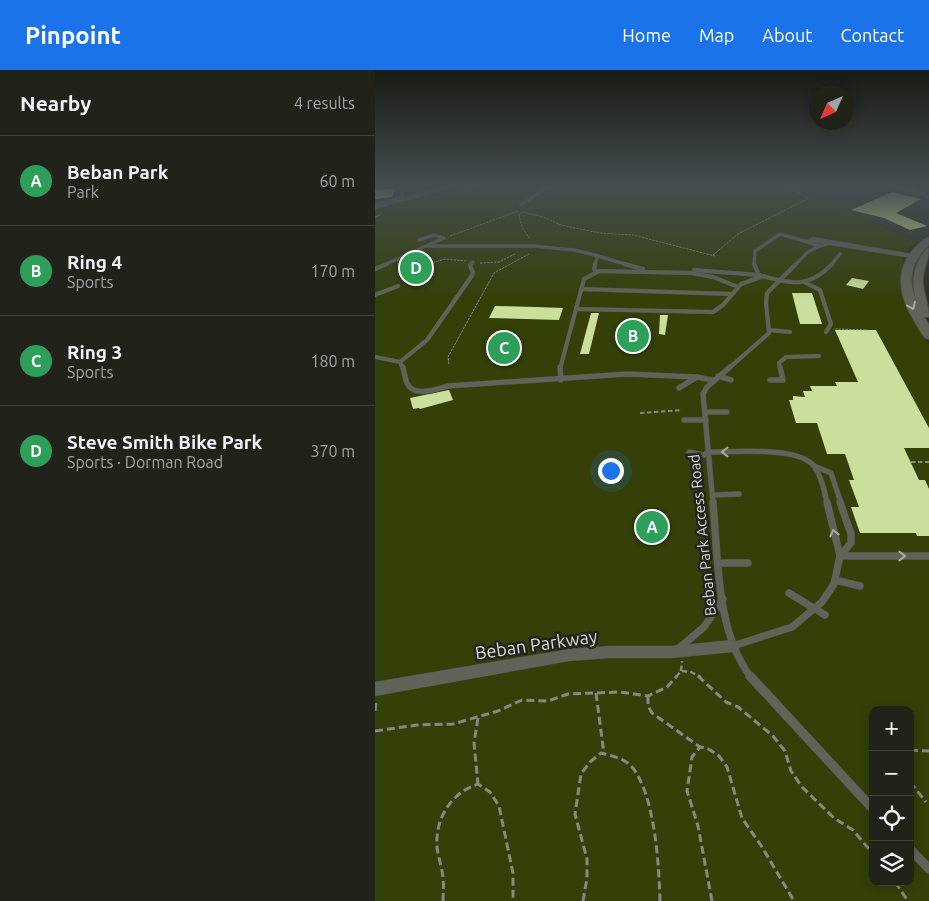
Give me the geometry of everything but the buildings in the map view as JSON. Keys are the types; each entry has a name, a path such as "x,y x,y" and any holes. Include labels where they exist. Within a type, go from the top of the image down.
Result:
{"main road":[{"path":"929,240 908,256 905,274 907,293 916,314 929,334"},
{"path":"908,256 927,256"},
{"path":"927,256 919,268 917,283 919,297 929,318"}],"street":[{"path":"811,242 896,256 908,256"},
{"name":"Beban Parkway","path":"375,688 569,655 610,652 672,652 733,646"}],"lane":[{"path":"762,276 754,266 755,251 781,234 811,242 808,252"},
{"path":"419,240 434,235 444,238"},
{"path":"375,269 444,238"},
{"path":"769,330 765,300 767,293 808,252 823,244"},
{"path":"427,246 530,245 567,248 651,270 706,270 762,276 793,284 804,282 827,272 840,254"},
{"path":"595,255 594,269 597,272"},
{"path":"400,362 427,340 471,277 473,273 470,265 473,262"},
{"path":"561,380 560,368 584,279 597,272 692,273 713,277 738,287"},
{"path":"576,309 713,312 725,306 738,287 749,280 762,276"},
{"path":"804,282 820,290 831,324 826,332"},
{"path":"375,295 398,286"},
{"path":"581,289 732,294"},
{"path":"375,358 385,358 400,362 404,368 410,388 419,391 448,386 561,380 627,374 697,376 712,380 769,330 790,332"},
{"path":"770,380 783,380 779,363 786,357 819,356"},
{"path":"679,388 697,376"},
{"path":"717,376 731,380"},
{"name":"Beban Park Access Road","path":"712,380 703,394 723,599 733,646 746,670 763,691 869,804"},
{"path":"705,412 727,412"},
{"path":"684,420 706,420"},
{"path":"689,452 704,455 708,452 785,452 803,457 814,466 831,473 851,534 851,543 839,556"},
{"path":"733,646 792,627 822,602 835,580 839,556 825,493 814,466"},
{"path":"713,495 739,494"},
{"path":"839,556 929,556"},
{"path":"720,563 748,563"},
{"path":"835,580 860,586"},
{"path":"789,593 825,615"},
{"path":"672,652 696,637 711,620 723,599"},
{"path":"914,853 929,869"}],"path":[{"path":"444,238 484,223"},
{"path":"449,364 448,357 494,273 524,258 532,251 529,238 521,223"},
{"path":"556,223 599,233 633,235 714,255 739,234 761,223"},
{"path":"401,280 433,263 425,264 416,271"},
{"path":"400,271 409,269 427,271"},
{"path":"833,329 868,330"},
{"path":"640,413 682,410"},
{"path":"911,462 929,462"},
{"path":"375,731 417,725 453,724 478,718 522,700 548,701 568,694 620,692 648,696 667,687 681,671 691,672 701,677 726,702 738,707 773,736 785,750 791,771 802,787 834,818 853,830 869,849"},
{"path":"596,693 598,716 603,734 604,754"},
{"path":"648,696 648,706 652,714 668,723 700,747 707,748 719,756 727,767 742,818 762,847 794,901"},
{"path":"478,718 474,743 478,784"},
{"path":"700,747 692,757 687,791 698,826 712,901"},
{"path":"914,750 929,751"},
{"path":"583,901 587,878 587,859 575,814 581,774 591,762 604,754 620,758 631,766 641,782 659,863 660,901"},
{"path":"443,901 443,879 437,839 442,814 455,796 468,786 478,784 490,792 499,806 513,873 513,901"},
{"path":"914,787 926,802"},
{"path":"898,886 908,901"}],"shaded area":[{"path":"877,223 929,223 929,234 919,242"}],"green space":[{"path":"375,223 875,223 917,242 903,254 902,280 911,316 929,344 929,901 375,901"}],"place":[{"name":"Steve Smith Bike Park","path":"416,268"},
{"name":"Ring 4","path":"633,336"},
{"name":"Ring 3","path":"504,348"},
{"name":"Beban Park","path":"652,527"}]}
